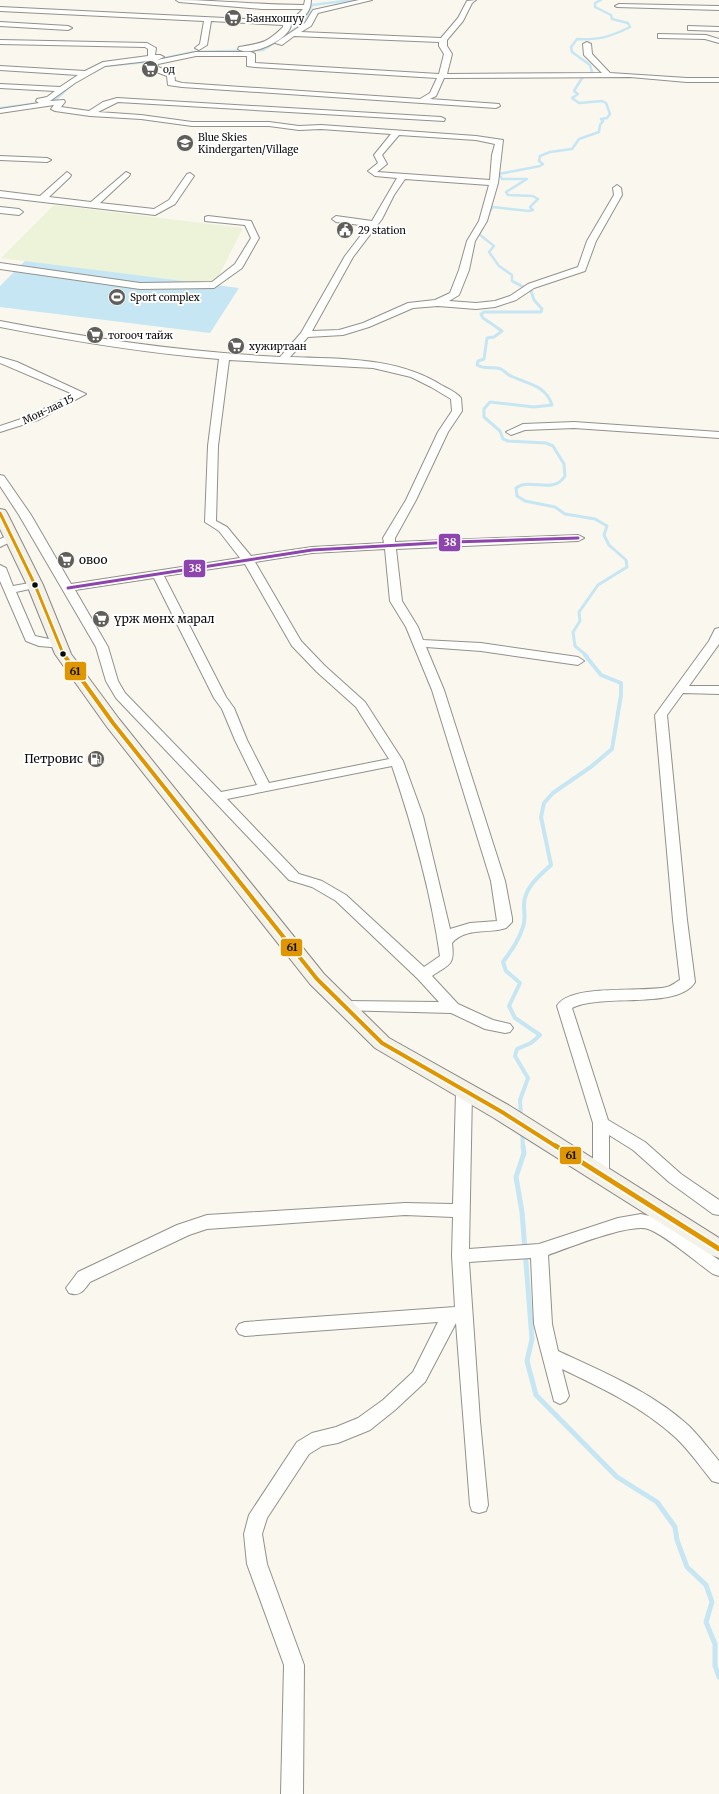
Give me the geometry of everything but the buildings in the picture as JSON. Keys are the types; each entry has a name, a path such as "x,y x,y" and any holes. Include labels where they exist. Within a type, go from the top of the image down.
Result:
{"main road":[{"path":"0,513 6,540 35,585 63,654 113,723 316,979 382,1043 535,1132 719,1249"}],"street":[{"path":"179,0 307,4 338,0"},
{"path":"0,106 50,99 62,88 103,64 153,62 196,54 251,54 265,52 308,24 316,11 369,0"},
{"path":"421,101 433,94 442,76 448,54 443,46 443,40 465,15 468,2 472,0"},
{"path":"619,6 653,3 719,8"},
{"path":"0,9 208,21 287,23 298,20 307,4"},
{"path":"199,48 203,45 208,21"},
{"path":"80,86 108,69 140,66 199,48 263,47 288,28 287,23"},
{"path":"0,24 68,28"},
{"path":"683,28 719,29"},
{"path":"293,34 364,38 386,34 443,40"},
{"path":"661,36 706,37 719,41"},
{"path":"0,42 147,45 152,48 153,62"},
{"path":"587,44 588,55 608,74"},
{"path":"251,54 250,64 255,65 442,76 608,74 719,80"},
{"path":"153,62 171,75 171,83 182,85 496,106"},
{"path":"0,68 86,73"},
{"path":"0,86 62,88"},
{"path":"0,111 63,100 55,109 90,114 141,117 208,125 269,124 299,128 321,127 476,138 500,142 496,154 494,183 483,221 471,241 464,270 454,295 437,303"},
{"path":"90,114 106,104 117,100 441,118"},
{"path":"396,133 378,155 383,164 372,171 376,174 494,183"},
{"path":"0,158 47,160"},
{"path":"93,205 126,174"},
{"path":"41,200 67,175"},
{"path":"0,194 41,200 155,212 172,202 190,176"},
{"path":"283,360 306,334 349,256 374,224 402,177"},
{"path":"306,334 340,333 366,325 411,305 437,303 482,305 512,299 527,288 582,269 583,260 599,227 618,195 617,188"},
{"path":"0,210 19,212"},
{"path":"0,266 140,286 214,285 239,266 255,238 248,223 208,219"},
{"path":"336,219 374,224"},
{"path":"0,324 61,336 224,357 385,365 420,376 456,398 457,411 443,432 411,500 398,520 389,538 391,544 396,601 419,643 438,690 440,701 498,881 505,918 505,922 500,925 463,928 448,937 444,943"},
{"path":"224,357 213,446 213,475 210,513 211,522 223,529 248,560 296,643 321,669 361,705 397,761 416,816 426,854 432,885 441,916 447,958 423,975"},
{"name":"Мон-лаа 15","path":"0,360 14,364 81,394 34,418 0,429"},
{"path":"511,432 523,427 574,425 719,436"},
{"path":"0,478 25,514 102,647 112,681 120,695 294,877 317,884 341,898 423,975 453,1008 490,1025 505,1028"},
{"path":"68,588 312,550 391,544 578,538"},
{"path":"0,568 30,638 35,641 59,645"},
{"path":"158,575 220,698 228,708 241,740 265,787"},
{"path":"9,590 35,585"},
{"path":"601,1173 601,1123 564,1006 572,1001 588,997 670,992 688,982 679,913 661,715 715,641 719,632"},
{"path":"419,643 481,648 578,661"},
{"path":"680,689 719,690"},
{"path":"218,797 397,761"},
{"path":"344,1006 453,1008"},
{"path":"464,1092 462,1211 457,1314 471,1421 479,1505"},
{"path":"601,1123 639,1146 675,1178 718,1208"},
{"path":"75,1288 84,1277 170,1236 207,1222 405,1209 462,1211"},
{"path":"460,1256 539,1251 618,1225 641,1221 652,1223 662,1229 719,1269"},
{"path":"539,1251 543,1324 560,1396"},
{"path":"245,1328 457,1314"},
{"path":"292,1794 294,1664 257,1564 253,1534 258,1515 303,1448 318,1439 338,1435 364,1424 419,1377 457,1314"},
{"path":"550,1355 593,1375 649,1406 682,1432 719,1475"}],"green space":[{"path":"54,205 243,228 214,285 1,258"}],"water":[{"name":"Sport complex","path":"25,261 239,288 210,333 0,307 0,286"}],"waterway":[{"path":"94,72 105,66 145,62 194,52 263,50 303,24 312,5 352,0"},
{"path":"514,282 512,281 512,275 499,266 489,252 494,246 479,234 493,207 529,211 533,210 530,207 538,199 533,196 508,195 506,192 527,179 502,179 499,174 540,166 543,164 539,161 540,156 550,152 572,149 579,139 599,132 600,125 603,121 601,119 607,118 610,114 606,103 602,101 579,103 572,98 578,94 574,91 582,78 592,72 590,65 572,52 571,47 577,39 604,37 630,27 628,23 612,19 611,15 595,7 595,3 601,0"},
{"path":"50,102 54,101 71,85"},
{"path":"0,108 41,103"},
{"path":"514,282 531,291 534,300 542,309 541,312 484,312 481,314 483,318 502,331 494,337 487,338 484,359 478,361 477,365 501,369 510,375 541,389 549,398 552,405 534,407 490,402 484,409 484,417 500,431 503,439 508,441 546,443 553,446 564,464 565,476 560,482 548,485 522,485 516,488 517,496 525,501 555,507 565,514 595,519 607,526 604,535 609,545 626,560 627,567 598,585 579,612 580,621 573,632 575,646 587,656"},
{"path":"521,1117 520,1100 528,1078 515,1056 517,1049 531,1043 540,1035 515,1018 509,1006 520,983 506,971 503,962 512,950 523,927 525,919 524,905 529,888 551,865 541,817 544,803 553,793 592,766 612,749 621,695 621,683 601,675 585,655"},
{"path":"522,1132 523,1147"},
{"path":"523,1146 524,1153 516,1177 522,1212 532,1339 527,1361 536,1395 617,1477 657,1502 675,1527 677,1540 687,1567 706,1585 712,1602 706,1622 715,1644 715,1666 719,1677"}],"transit line":[{"name":"61","path":"0,513 35,585 63,654 113,723 317,979 382,1043 502,1112 719,1249"},
{"name":"38","path":"68,588 312,550 453,542 578,538"}],"place":[{"name":"Баянхошуу","path":"233,18"},
{"name":"од","path":"150,69"},
{"name":"Blue Skies Kindergarten/Village","path":"185,143"},
{"name":"29 station","path":"345,230"},
{"name":"Sport complex","path":"117,297"},
{"name":"тогооч тайж","path":"95,335"},
{"name":"хужиртаан","path":"236,346"},
{"name":"овоо","path":"66,560"},
{"name":"үрж мөнх марал","path":"101,619"},
{"name":"Петровис","path":"96,759"}]}
